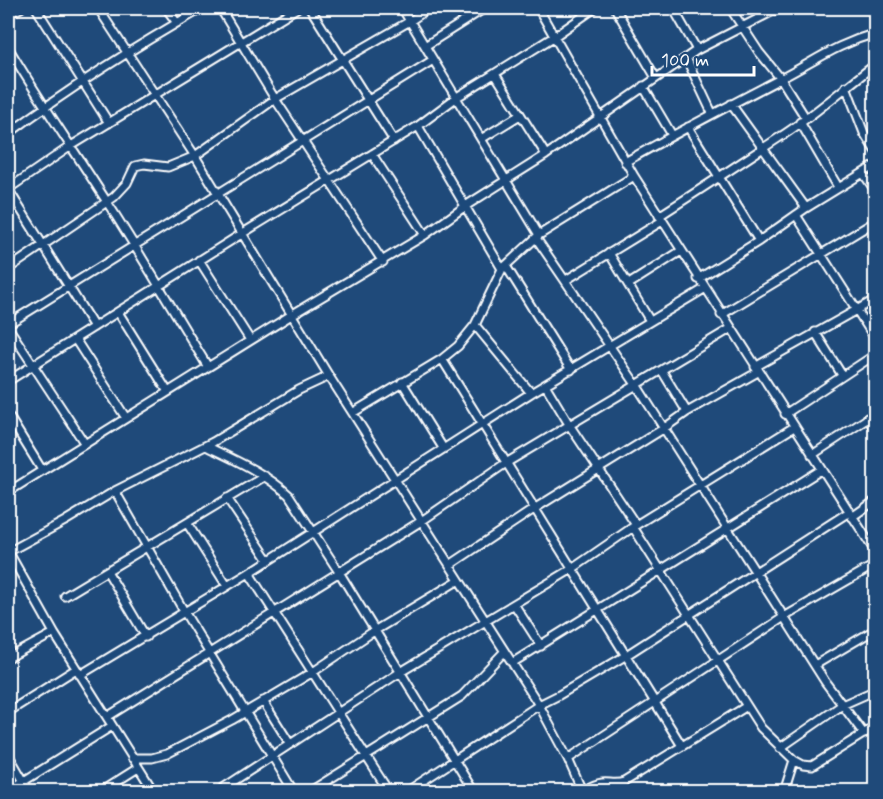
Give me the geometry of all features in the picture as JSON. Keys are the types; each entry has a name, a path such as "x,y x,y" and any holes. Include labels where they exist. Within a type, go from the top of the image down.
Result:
{"street":[{"path":"8,14 21,8"},
{"path":"36,8 109,123"},
{"path":"98,8 195,156 329,376 539,705 568,759 581,791 603,783 619,788 747,706"},
{"path":"166,8 177,23"},
{"path":"8,133 128,52 203,8"},
{"path":"220,8 275,99 383,261"},
{"path":"94,327 8,189 71,146 297,8"},
{"path":"310,8 394,141"},
{"path":"402,8 537,236 637,386 815,665 864,734"},
{"path":"8,269 122,190 135,166 144,164 168,167 195,156 275,99 429,8"},
{"path":"425,46 485,8"},
{"path":"538,8 625,162 704,289 876,554"},
{"path":"8,381 418,126 595,8"},
{"path":"615,8 656,78"},
{"path":"673,8 698,50"},
{"path":"730,8 759,52 781,79 838,187"},
{"path":"8,492 250,340 425,235 466,205 546,155 698,50 779,8"},
{"path":"625,162 831,50 854,39 876,33"},
{"path":"8,47 44,107 134,244 208,367"},
{"path":"686,58 712,113"},
{"path":"85,444 8,325 134,244 219,194 433,60"},
{"path":"566,280 781,137 876,63"},
{"path":"495,74 546,155"},
{"path":"643,86 672,135"},
{"path":"846,86 864,133 876,153"},
{"path":"731,104 806,208"},
{"path":"481,138 520,115"},
{"path":"418,126 504,268 571,370"},
{"path":"688,127 759,241"},
{"path":"372,154 425,235"},
{"path":"698,279 838,187 876,165"},
{"path":"863,173 876,192"},
{"path":"354,412 442,359 458,346 475,326 504,268 537,236 634,176"},
{"path":"796,215 876,340"},
{"path":"721,315 876,220"},
{"path":"628,284 681,251"},
{"path":"609,253 650,321"},
{"path":"199,261 250,340"},
{"path":"8,712 185,613 481,424 704,289"},
{"path":"450,565 534,509 600,470 687,412 815,332 876,299"},
{"path":"118,312 168,392"},
{"path":"475,326 531,393"},
{"path":"107,717 423,520 506,463 730,329"},
{"path":"815,332 842,375"},
{"path":"75,339 126,418"},
{"path":"785,414 876,354"},
{"path":"442,359 682,746"},
{"path":"662,371 687,412"},
{"path":"154,792 54,633 8,552 115,491 206,446 299,390 329,376"},
{"path":"402,382 443,448"},
{"path":"546,386 761,728 780,748 794,760 803,765 812,766 876,726"},
{"path":"812,455 876,413"},
{"path":"8,415 42,470"},
{"path":"867,418 876,430"},
{"path":"217,792 399,673 572,569 635,526 794,427"},
{"path":"206,446 265,477 289,495 474,792"},
{"path":"512,663 821,470"},
{"path":"65,596 265,477"},
{"path":"115,491 209,654 294,792"},
{"path":"227,498 268,560"},
{"path":"406,792 539,705 625,656 755,571 876,500"},
{"path":"187,523 227,586"},
{"path":"568,759 719,662 784,617 876,564"},
{"path":"106,571 146,636"},
{"path":"249,573 388,792"},
{"path":"132,758 152,758 167,754 245,712 459,580"},
{"path":"514,604 541,646"},
{"path":"815,665 876,629"},
{"path":"8,658 54,633"},
{"path":"309,792 462,696 504,652"},
{"path":"780,748 842,705 876,690"},
{"path":"263,701 290,744"},
{"path":"8,791 112,726"},
{"path":"8,754 30,792"},
{"path":"784,792 794,760"},
{"path":"100,792 138,768"}]}
